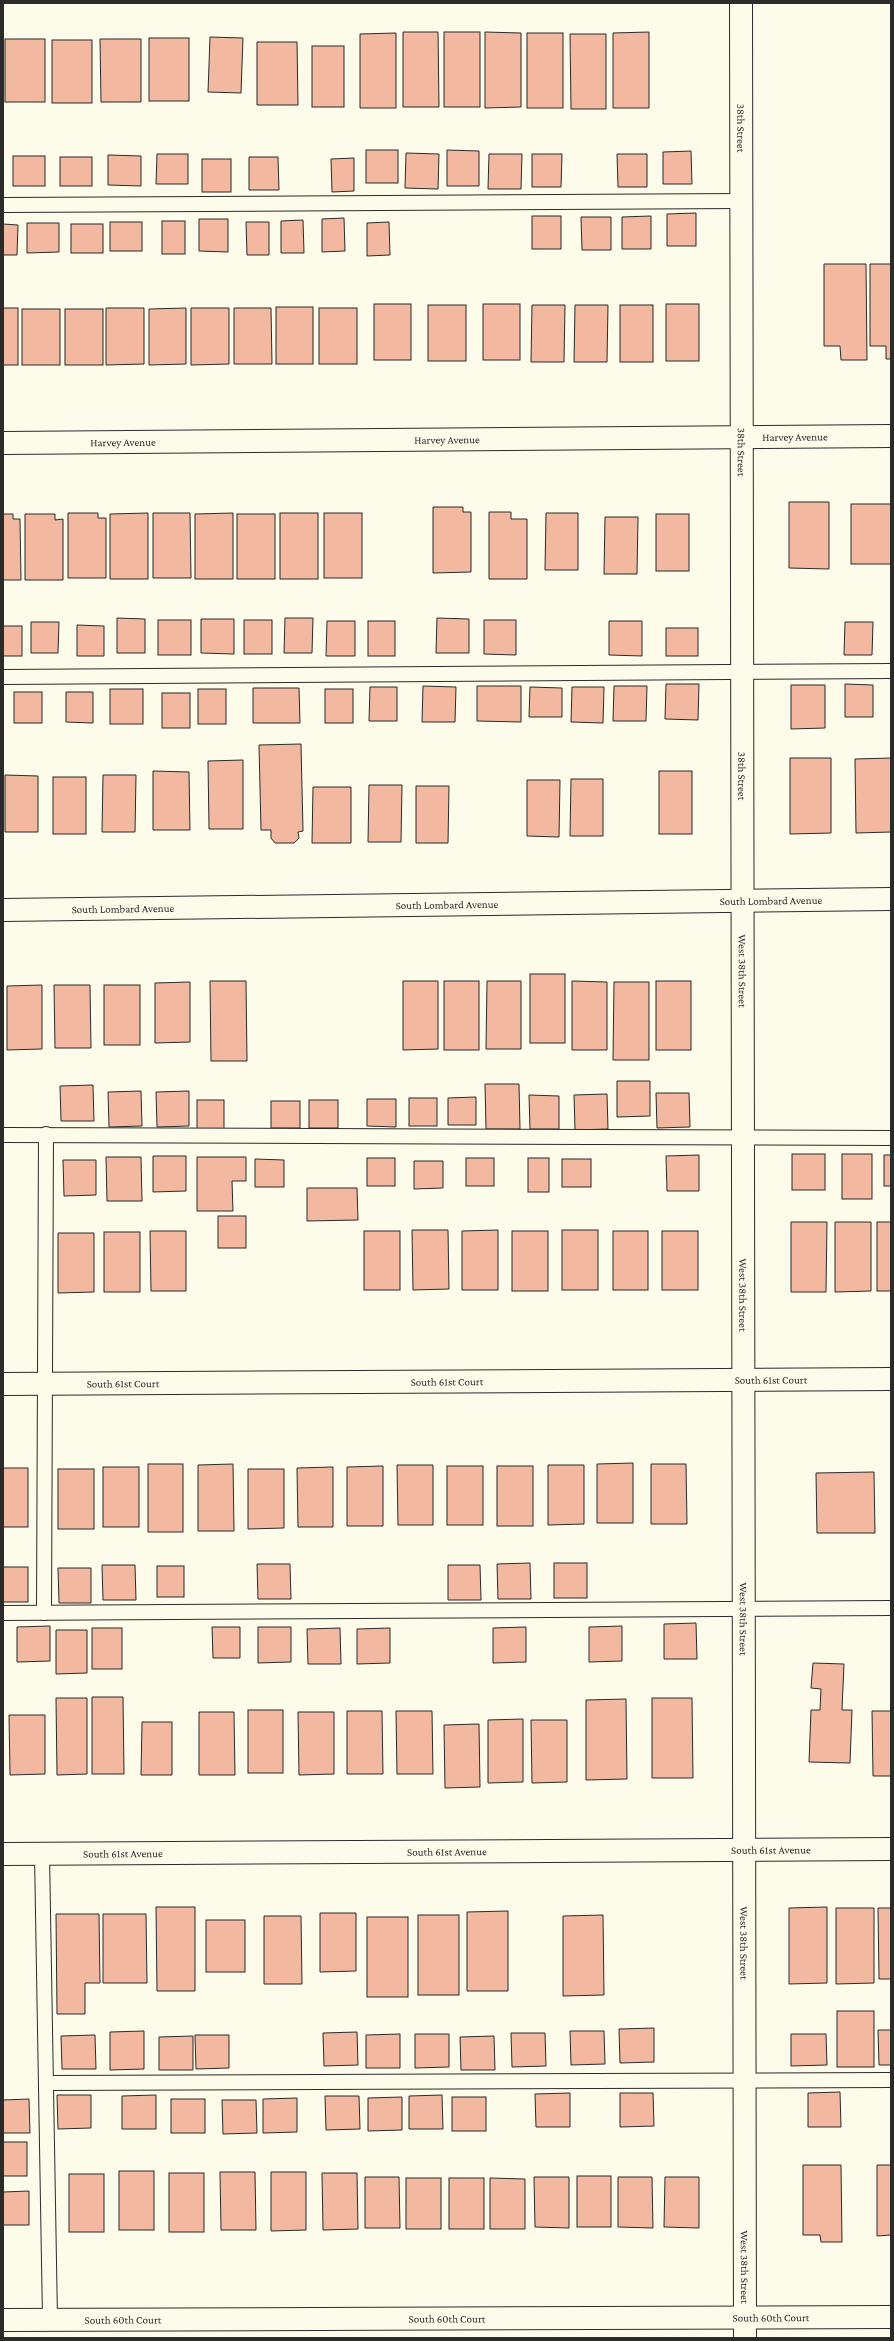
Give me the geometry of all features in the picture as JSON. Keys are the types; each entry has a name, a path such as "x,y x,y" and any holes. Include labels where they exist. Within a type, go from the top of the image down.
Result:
{"street":[{"name":"38th Street","path":"741,3 743,900"},
{"name":"Harvey Avenue","path":"3,443 891,436"},
{"name":"South Lombard Avenue","path":"3,910 891,899"},
{"name":"West 38th Street","path":"743,900 745,2328"},
{"name":"South 61st Court","path":"3,1384 891,1379"},
{"name":"South 61st Avenue","path":"3,1854 891,1849"},
{"name":"South 60th Court","path":"3,2320 745,2328 891,2317"}],"lane":[{"path":"3,205 741,201"},
{"path":"3,677 891,671"},
{"path":"44,1613 46,1134"},
{"path":"3,1135 891,1138"},
{"path":"3,1613 891,1608"},
{"path":"42,1854 50,2320"},
{"path":"46,2083 891,2080"}],"building":[{"path":"403,32 438,32 439,107 403,107"},
{"path":"444,32 480,32 480,107 444,107"},
{"path":"485,32 521,33 521,107 485,108"},
{"path":"649,32 649,108 613,108 613,33"},
{"path":"396,33 396,108 360,108 360,34"},
{"path":"527,33 563,33 563,108 527,108"},
{"path":"570,34 606,34 606,109 571,109"},
{"path":"210,37 243,38 241,93 208,92"},
{"path":"149,38 189,38 189,101 149,101"},
{"path":"5,39 45,39 45,102 5,102"},
{"path":"100,39 141,39 141,102 101,102"},
{"path":"52,40 92,40 92,103 52,103"},
{"path":"257,42 297,42 298,105 257,105"},
{"path":"312,46 344,46 344,107 312,107"},
{"path":"366,150 398,150 398,183 366,183"},
{"path":"447,150 479,151 479,186 447,186"},
{"path":"691,151 692,184 663,184 663,152"},
{"path":"406,153 439,154 438,189 405,188"},
{"path":"157,154 188,154 188,184 156,184"},
{"path":"489,154 522,154 521,189 488,189"},
{"path":"532,154 562,154 561,187 532,187"},
{"path":"617,154 647,154 647,187 618,187"},
{"path":"108,155 141,156 141,186 108,185"},
{"path":"13,156 45,156 45,186 13,186"},
{"path":"60,157 92,157 92,186 60,186"},
{"path":"249,157 278,157 279,190 249,190"},
{"path":"354,158 354,191 332,192 331,159"},
{"path":"202,159 231,159 231,192 202,192"},
{"path":"696,213 696,246 667,246 667,214"},
{"path":"532,216 561,216 561,249 532,249"},
{"path":"651,216 651,249 622,249 622,217"},
{"path":"581,217 611,217 611,250 582,250"},
{"path":"344,218 345,251 322,252 322,219"},
{"path":"199,219 228,219 228,252 199,251"},
{"path":"303,220 304,253 281,253 281,221"},
{"path":"162,221 185,221 185,254 162,254"},
{"path":"110,222 142,222 142,251 110,251"},
{"path":"246,222 269,222 269,255 247,255"},
{"path":"389,222 390,255 367,256 367,223"},
{"path":"27,223 59,223 59,252 27,253"},
{"path":"3,224 18,225 17,255 3,255"},
{"path":"71,224 103,224 103,253 71,253"},
{"path":"824,264 866,264 867,360 841,360 840,346 824,346"},
{"path":"870,264 891,264 891,359 886,359 886,346 870,346"},
{"path":"374,304 411,304 411,360 374,360"},
{"path":"483,304 520,304 520,360 483,360"},
{"path":"666,304 699,304 699,361 666,361"},
{"path":"428,305 466,305 466,361 428,361"},
{"path":"532,305 565,305 564,362 531,362"},
{"path":"575,305 608,305 607,362 574,362"},
{"path":"620,305 653,305 653,362 620,362"},
{"path":"276,307 313,307 313,364 276,364"},
{"path":"3,308 18,308 18,365 3,365"},
{"path":"106,308 144,308 144,364 106,365"},
{"path":"186,308 186,364 149,365 149,309"},
{"path":"191,308 229,308 229,364 191,365"},
{"path":"234,308 271,308 272,364 234,364"},
{"path":"319,308 357,308 357,364 319,364"},
{"path":"22,309 60,309 60,365 22,365"},
{"path":"65,309 103,309 103,365 65,365"},
{"path":"789,502 829,502 829,569 789,568"},
{"path":"851,504 891,504 891,564 851,564"},
{"path":"433,507 463,507 463,512 471,512 471,572 433,573"},
{"path":"489,512 511,512 511,519 527,519 527,579 489,579"},
{"path":"68,513 98,513 98,518 106,518 106,578 68,578"},
{"path":"148,513 148,579 110,579 110,514"},
{"path":"153,513 190,513 191,578 153,578"},
{"path":"233,513 233,579 195,579 195,514"},
{"path":"280,513 318,513 318,579 280,579"},
{"path":"324,513 362,513 362,578 324,578"},
{"path":"546,513 578,513 578,570 545,570"},
{"path":"3,514 13,514 13,519 20,519 21,580 3,580"},
{"path":"25,514 55,514 55,520 63,519 63,580 25,580"},
{"path":"237,514 275,514 275,579 237,579"},
{"path":"656,514 689,514 689,571 656,571"},
{"path":"605,517 638,517 637,574 604,574"},
{"path":"117,618 145,619 145,653 117,653"},
{"path":"285,618 313,618 312,653 284,653"},
{"path":"437,618 469,619 469,653 436,653"},
{"path":"201,619 234,619 234,654 201,653"},
{"path":"158,620 191,620 191,655 158,655"},
{"path":"244,620 272,620 272,654 244,654"},
{"path":"484,620 516,620 516,655 484,654"},
{"path":"327,621 355,621 355,656 326,656"},
{"path":"368,621 395,621 395,656 368,656"},
{"path":"609,621 642,621 642,656 609,655"},
{"path":"31,622 59,622 58,653 31,653"},
{"path":"845,622 873,622 872,655 844,655"},
{"path":"77,625 104,626 104,656 77,656"},
{"path":"3,626 22,626 22,656 3,656"},
{"path":"666,628 698,628 698,656 666,656"},
{"path":"666,684 699,684 698,720 665,719"},
{"path":"845,684 873,685 873,717 845,717"},
{"path":"791,685 825,685 825,728 791,729"},
{"path":"423,686 456,687 455,722 422,722"},
{"path":"477,686 521,686 521,722 477,721"},
{"path":"614,686 647,686 646,721 613,721"},
{"path":"370,687 397,687 397,721 369,721"},
{"path":"530,687 562,688 562,717 529,717"},
{"path":"572,687 604,687 603,723 571,722"},
{"path":"253,688 299,688 300,723 253,723"},
{"path":"110,689 143,689 143,724 110,724"},
{"path":"198,689 226,689 226,724 198,724"},
{"path":"325,689 353,689 353,723 325,723"},
{"path":"14,692 42,692 42,723 14,723"},
{"path":"66,692 93,692 93,723 66,722"},
{"path":"162,693 190,693 190,728 162,728"},
{"path":"301,744 303,831 298,832 299,838 294,843 275,843 271,838 271,830 261,830 259,745"},
{"path":"790,758 831,758 831,833 790,834"},
{"path":"891,758 891,832 856,833 855,759"},
{"path":"243,760 243,829 209,829 208,761"},
{"path":"153,771 189,772 190,830 153,830"},
{"path":"659,771 692,771 692,834 659,834"},
{"path":"5,775 38,776 38,832 5,832"},
{"path":"103,775 136,775 135,832 102,832"},
{"path":"53,777 86,777 86,834 53,834"},
{"path":"571,779 603,779 603,836 570,836"},
{"path":"527,780 560,780 559,837 527,836"},
{"path":"369,785 402,785 401,842 368,842"},
{"path":"416,786 449,786 448,843 416,843"},
{"path":"313,787 351,787 351,843 312,843"},
{"path":"530,974 565,974 565,1043 530,1043"},
{"path":"210,981 246,981 247,1061 211,1061"},
{"path":"403,981 438,981 438,1049 403,1050"},
{"path":"444,981 479,981 479,1050 444,1050"},
{"path":"487,981 521,981 521,1049 486,1049"},
{"path":"572,981 607,982 607,1050 572,1050"},
{"path":"656,981 691,981 691,1050 656,1050"},
{"path":"190,982 190,1042 155,1043 155,983"},
{"path":"614,982 649,982 649,1060 613,1060"},
{"path":"42,985 42,1049 7,1050 7,986"},
{"path":"54,985 90,985 91,1048 55,1048"},
{"path":"104,985 140,985 140,1045 104,1045"},
{"path":"617,1081 650,1081 650,1116 617,1117"},
{"path":"485,1084 519,1084 520,1129 486,1129"},
{"path":"93,1085 94,1121 61,1121 60,1086"},
{"path":"141,1091 142,1126 109,1127 108,1092"},
{"path":"189,1091 189,1126 157,1127 156,1092"},
{"path":"656,1093 689,1093 690,1127 657,1128"},
{"path":"607,1094 608,1129 575,1130 574,1095"},
{"path":"529,1095 559,1096 559,1129 530,1129"},
{"path":"476,1097 476,1125 448,1125 448,1098"},
{"path":"409,1098 437,1098 437,1126 409,1126"},
{"path":"367,1099 396,1099 396,1127 367,1126"},
{"path":"197,1100 224,1100 224,1131 197,1131"},
{"path":"309,1100 338,1100 338,1128 309,1128"},
{"path":"271,1101 300,1101 300,1128 271,1128"},
{"path":"792,1154 825,1154 825,1190 792,1190"},
{"path":"842,1154 872,1154 872,1199 842,1199"},
{"path":"699,1155 699,1191 667,1191 666,1156"},
{"path":"884,1155 891,1155 891,1186 884,1186"},
{"path":"153,1156 186,1156 186,1191 153,1192"},
{"path":"106,1157 141,1157 142,1201 107,1201"},
{"path":"197,1157 246,1157 246,1181 232,1181 233,1211 197,1211"},
{"path":"367,1158 395,1158 395,1186 367,1186"},
{"path":"466,1158 494,1158 494,1186 466,1186"},
{"path":"528,1158 549,1158 549,1192 528,1192"},
{"path":"255,1159 284,1160 284,1187 255,1187"},
{"path":"562,1159 591,1159 591,1187 562,1187"},
{"path":"63,1160 96,1160 96,1195 64,1196"},
{"path":"414,1161 443,1161 443,1188 414,1189"},
{"path":"307,1188 357,1188 358,1220 307,1221"},
{"path":"218,1216 246,1216 246,1248 218,1248"},
{"path":"791,1222 827,1222 826,1292 791,1292"},
{"path":"835,1222 871,1222 871,1291 835,1292"},
{"path":"877,1222 891,1222 891,1291 877,1291"},
{"path":"412,1230 448,1230 449,1289 413,1290"},
{"path":"498,1230 498,1290 462,1290 462,1231"},
{"path":"562,1230 598,1230 598,1290 562,1290"},
{"path":"150,1231 186,1231 186,1291 151,1291"},
{"path":"364,1231 400,1231 400,1290 364,1290"},
{"path":"512,1231 548,1231 548,1291 512,1291"},
{"path":"613,1231 648,1231 648,1290 613,1290"},
{"path":"662,1231 698,1231 698,1290 662,1290"},
{"path":"104,1232 140,1232 140,1292 104,1292"},
{"path":"58,1233 94,1233 94,1292 58,1293"},
{"path":"633,1463 633,1523 597,1523 597,1464"},
{"path":"148,1464 183,1464 183,1532 148,1532"},
{"path":"233,1464 234,1531 198,1531 198,1465"},
{"path":"651,1464 686,1464 687,1524 651,1524"},
{"path":"397,1465 433,1465 433,1525 398,1525"},
{"path":"548,1465 584,1465 584,1524 548,1525"},
{"path":"383,1466 383,1526 347,1526 347,1467"},
{"path":"447,1466 483,1466 483,1525 447,1525"},
{"path":"497,1466 533,1466 533,1526 497,1526"},
{"path":"103,1467 139,1467 139,1527 103,1527"},
{"path":"333,1467 333,1527 298,1527 297,1468"},
{"path":"3,1468 28,1468 28,1527 3,1527"},
{"path":"58,1469 94,1469 94,1529 58,1529"},
{"path":"248,1469 284,1469 284,1528 248,1529"},
{"path":"874,1472 875,1533 817,1533 816,1473"},
{"path":"530,1563 531,1599 498,1599 497,1564"},
{"path":"554,1563 587,1563 587,1598 554,1598"},
{"path":"257,1564 290,1564 291,1599 258,1599"},
{"path":"102,1565 135,1565 136,1600 103,1600"},
{"path":"448,1565 480,1565 481,1600 448,1600"},
{"path":"157,1566 184,1566 184,1597 157,1597"},
{"path":"3,1567 28,1567 28,1602 3,1602"},
{"path":"58,1568 91,1568 91,1603 59,1603"},
{"path":"696,1623 697,1659 664,1659 664,1624"},
{"path":"50,1626 50,1661 17,1662 17,1627"},
{"path":"622,1626 622,1661 589,1662 589,1627"},
{"path":"212,1627 240,1627 240,1658 213,1658"},
{"path":"258,1627 291,1627 291,1662 258,1663"},
{"path":"526,1627 526,1662 493,1663 493,1628"},
{"path":"92,1628 122,1628 122,1669 92,1669"},
{"path":"340,1628 341,1664 308,1664 307,1629"},
{"path":"390,1628 390,1663 357,1664 357,1629"},
{"path":"56,1630 87,1630 87,1673 56,1674"},
{"path":"813,1663 844,1664 842,1710 852,1710 850,1763 809,1762 811,1710 820,1710 821,1689 811,1688"},
{"path":"92,1697 123,1697 124,1774 92,1774"},
{"path":"56,1698 87,1698 87,1774 57,1775"},
{"path":"652,1698 692,1698 693,1778 652,1778"},
{"path":"626,1699 627,1779 586,1780 586,1700"},
{"path":"248,1710 283,1710 283,1773 248,1773"},
{"path":"347,1711 382,1711 383,1774 347,1774"},
{"path":"396,1711 432,1711 433,1774 397,1774"},
{"path":"872,1711 891,1711 891,1776 873,1776"},
{"path":"199,1712 234,1712 235,1775 199,1775"},
{"path":"298,1712 334,1712 334,1774 299,1775"},
{"path":"9,1715 45,1715 45,1774 10,1775"},
{"path":"523,1719 523,1782 488,1783 488,1720"},
{"path":"531,1720 567,1720 567,1782 532,1783"},
{"path":"142,1722 172,1722 172,1775 141,1775"},
{"path":"479,1724 480,1787 445,1788 444,1725"},
{"path":"156,1907 195,1907 195,1991 157,1991"},
{"path":"827,1907 827,1983 789,1984 789,1908"},
{"path":"836,1908 874,1908 874,1983 836,1984"},
{"path":"878,1908 891,1908 891,1979 879,1979"},
{"path":"508,1911 508,1991 467,1991 467,1912"},
{"path":"320,1913 356,1913 356,1971 320,1972"},
{"path":"56,1914 99,1914 100,1983 85,1983 85,2014 57,2014"},
{"path":"103,1914 146,1914 147,1983 103,1983"},
{"path":"418,1915 459,1915 459,1995 418,1995"},
{"path":"603,1915 604,1995 563,1996 563,1916"},
{"path":"264,1916 301,1916 302,1984 264,1984"},
{"path":"367,1917 408,1917 408,1997 367,1997"},
{"path":"206,1920 245,1920 245,1972 206,1972"},
{"path":"837,2011 874,2011 874,2067 837,2067"},
{"path":"654,2028 654,2062 620,2063 619,2029"},
{"path":"878,2030 891,2030 891,2065 879,2065"},
{"path":"144,2031 144,2069 110,2070 110,2032"},
{"path":"570,2031 604,2031 605,2064 571,2065"},
{"path":"357,2032 358,2065 324,2066 323,2033"},
{"path":"511,2033 545,2033 546,2066 512,2067"},
{"path":"400,2034 400,2068 366,2068 366,2035"},
{"path":"415,2034 449,2034 449,2067 415,2068"},
{"path":"791,2034 826,2034 827,2065 791,2066"},
{"path":"95,2035 96,2069 62,2069 61,2036"},
{"path":"195,2035 229,2035 229,2068 196,2069"},
{"path":"193,2036 193,2070 159,2070 159,2037"},
{"path":"494,2036 495,2070 461,2070 460,2037"},
{"path":"840,2092 841,2127 808,2127 808,2093"},
{"path":"570,2093 570,2127 536,2127 535,2094"},
{"path":"620,2093 653,2093 654,2126 620,2127"},
{"path":"57,2095 91,2095 91,2128 58,2129"},
{"path":"156,2095 156,2129 122,2129 122,2096"},
{"path":"442,2095 443,2129 409,2129 409,2096"},
{"path":"325,2096 359,2096 360,2129 326,2130"},
{"path":"402,2097 402,2130 368,2131 368,2098"},
{"path":"452,2097 486,2097 486,2131 452,2131"},
{"path":"297,2098 297,2132 263,2133 263,2099"},
{"path":"29,2099 30,2133 3,2133 3,2100"},
{"path":"171,2099 205,2099 205,2133 171,2133"},
{"path":"222,2100 256,2100 257,2133 223,2134"},
{"path":"3,2142 27,2142 27,2176 3,2176"},
{"path":"803,2165 841,2165 842,2242 821,2242 820,2235 803,2235"},
{"path":"877,2165 891,2165 891,2235 877,2236"},
{"path":"119,2171 154,2171 154,2230 119,2230"},
{"path":"220,2172 255,2172 256,2230 221,2230"},
{"path":"271,2172 306,2172 306,2230 271,2231"},
{"path":"169,2173 204,2173 204,2232 169,2232"},
{"path":"322,2173 357,2173 358,2229 323,2230"},
{"path":"69,2174 104,2174 104,2232 69,2232"},
{"path":"577,2176 611,2176 611,2227 577,2227"},
{"path":"365,2177 399,2177 400,2228 365,2228"},
{"path":"534,2177 569,2177 569,2228 535,2227"},
{"path":"618,2177 652,2177 653,2228 618,2227"},
{"path":"665,2177 699,2177 699,2228 664,2227"},
{"path":"406,2178 441,2178 441,2229 406,2229"},
{"path":"449,2178 484,2178 484,2229 449,2229"},
{"path":"490,2178 525,2179 525,2229 490,2229"},
{"path":"29,2191 29,2225 3,2225 3,2192"}]}
